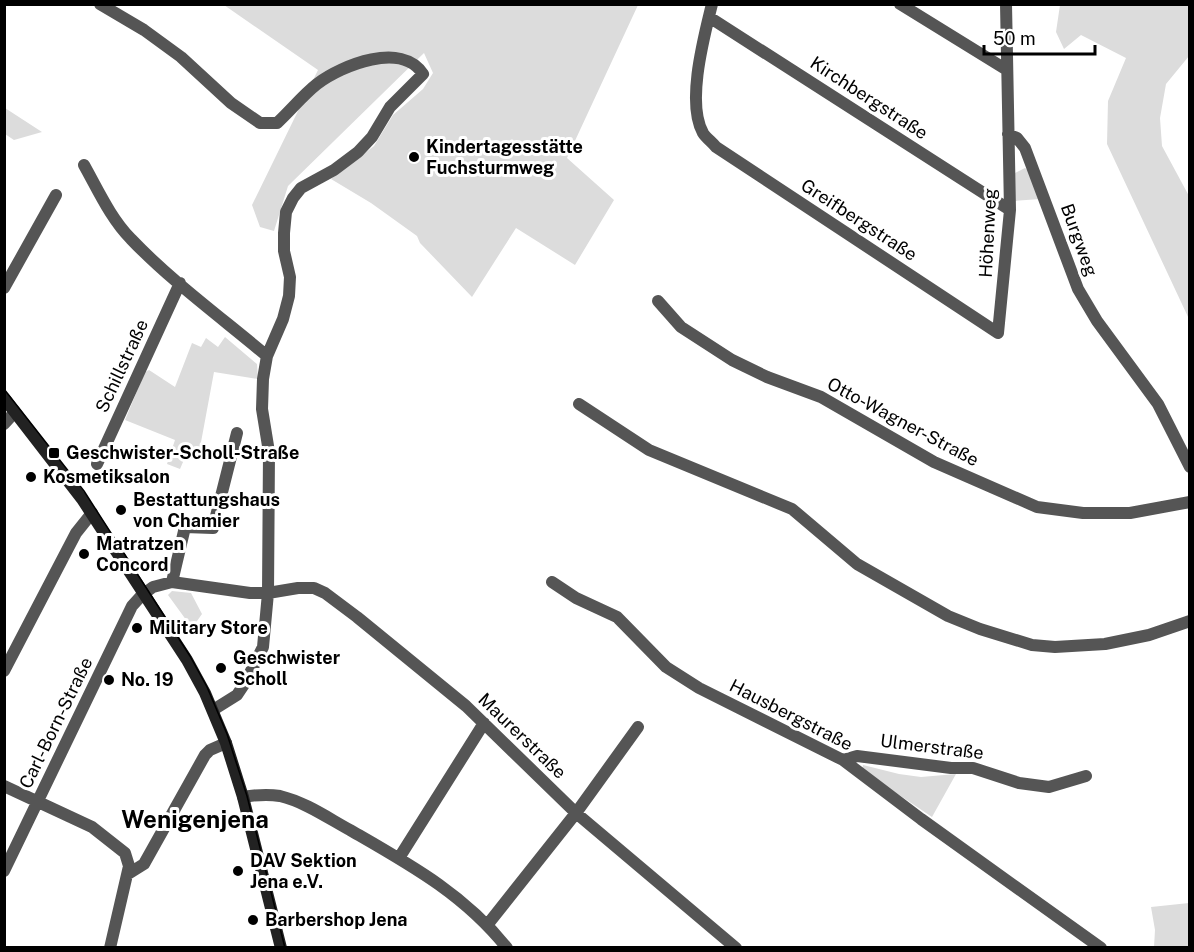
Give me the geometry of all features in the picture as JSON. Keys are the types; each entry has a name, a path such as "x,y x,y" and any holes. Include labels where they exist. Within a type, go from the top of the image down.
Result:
{"street":[{"path":"100,4 144,30 181,57 231,103 260,123 277,123 316,85 337,71 358,63 387,57 405,58 417,64 423,74 390,107 372,136 358,152 334,170 301,188 292,198 286,212 284,251 290,277 289,296 283,319 267,356 263,379 262,409 269,452 268,593 263,647 237,695 213,710"},
{"path":"900,4 1007,70"},
{"path":"1006,4 1008,134"},
{"name":"Greifbergstraße","path":"711,11 696,89 696,113 703,133 716,147 998,333"},
{"name":"Kirchbergstraße","path":"711,11 1010,210"},
{"name":"Höhenweg","path":"998,333 1010,210 1008,134"},
{"name":"Burgweg","path":"1008,134 1017,138 1024,148 1038,178 1078,289 1097,321 1158,404 1190,467"},
{"path":"84,165 111,213 130,238 267,356"},
{"path":"4,288 56,195"},
{"name":"Schillstraße","path":"97,464 180,283"},
{"name":"Otto-Wagner-Straße","path":"658,301 681,327 732,360 767,377 821,397 934,462 1037,507 1083,513 1130,513 1190,502"},
{"path":"4,398 92,513 188,660 213,710 226,743 243,797 281,948"},
{"path":"579,404 649,450 792,509 857,564 948,616 980,629 1032,645 1055,647 1105,644 1149,635 1190,621"},
{"path":"4,424 15,412"},
{"path":"144,593 158,585 172,582 185,527 213,528 237,433"},
{"path":"4,671 76,533 92,513"},
{"name":"Maurerstraße","path":"172,582 250,593 268,593 298,588 314,588 325,593 402,653 484,723 576,813 736,948"},
{"name":"Hausbergstraße","path":"552,582 576,598 617,617 666,667 699,688 843,760 1101,948"},
{"name":"Carl-Born-Straße","path":"4,871 132,606 144,593"},
{"path":"399,858 484,723"},
{"path":"488,924 576,813 638,727"},
{"path":"128,874 144,864 206,755 215,747 226,743"},
{"name":"Ulmerstraße","path":"843,760 856,756 951,768 973,768 1019,783 1049,787 1086,776"},
{"path":"4,786 92,827 125,853 128,859 128,874 110,948"},
{"path":"243,797 278,796 317,812 399,858 436,881 488,924 507,948"}],"shaded area":[{"path":"224,5 638,5 567,158 614,200 575,265 516,228 472,297 420,243 417,236 371,203 331,179 374,146 393,115 423,89 433,73 424,53 288,186 274,231 260,227 252,205 318,70"},
{"path":"1060,5 1189,5 1189,56 1166,84 1160,118 1162,146 1189,196 1189,319 1107,144 1108,101 1126,58 1081,35 1064,49 1056,32"},
{"path":"5,108 42,132 14,140 5,134"},
{"path":"1025,168 1029,171 1040,199 1014,201 1015,173"},
{"path":"225,337 257,364 258,379 214,372 199,453 186,455 180,469 167,464 175,440 125,420 145,372 149,370 175,387 192,343 201,347 206,338 218,347"},
{"path":"172,591 191,593 202,614 192,628 168,595"},
{"path":"863,765 921,777 956,774 932,817 862,770"},
{"path":"1189,903 1189,947 1154,947 1155,930 1151,907"}],"tram line":[{"path":"4,389 84,491 190,656 207,687 227,734 247,796 285,948"}],"place":[{"name":"Kindertagesstätte Fuchsturmweg","path":"414,157"},
{"name":"Geschwister-Scholl-Straße","path":"54,453"},
{"name":"Kosmetiksalon","path":"31,477"},
{"name":"Bestattungshaus von Chamier","path":"121,510"},
{"name":"Matratzen Concord","path":"84,554"},
{"name":"Military Store","path":"137,628"},
{"name":"Geschwister Scholl","path":"221,668"},
{"name":"No. 19","path":"109,680"},
{"name":"DAV Sektion Jena e.V.","path":"238,871"},
{"name":"Barbershop Jena","path":"253,920"}],"district":[{"name":"Wenigenjena","path":"195,820"}]}
